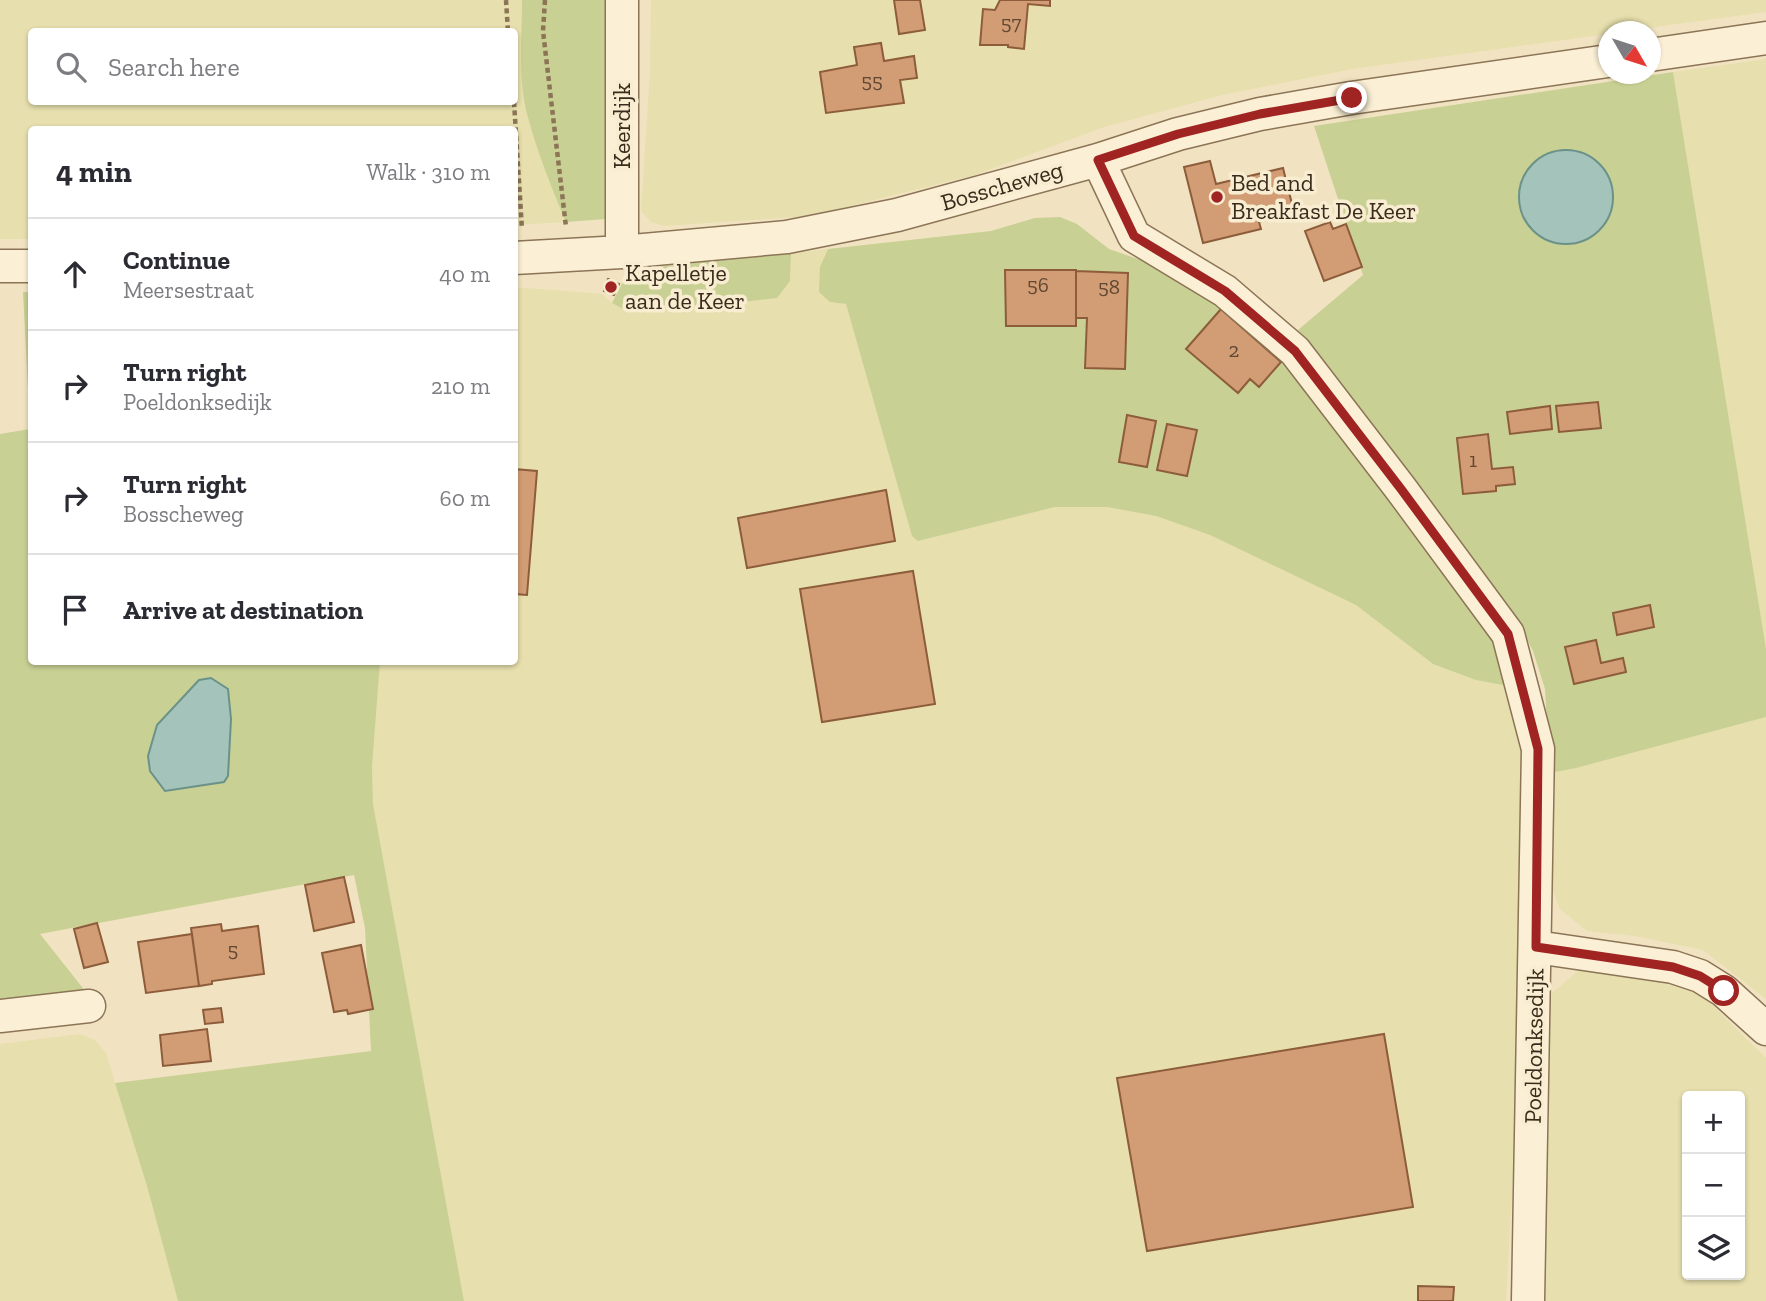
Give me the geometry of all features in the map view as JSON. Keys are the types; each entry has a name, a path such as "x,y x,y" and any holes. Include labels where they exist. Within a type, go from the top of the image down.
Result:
{"street":[{"name":"Keerdijk","path":"622,0 622,252"},
{"path":"1661,53 1766,38"},
{"name":"Bosscheweg","path":"519,258 787,237 897,215 1098,160 1178,134 1260,114 1598,62"},
{"name":"Poeldonksedijk","path":"1098,160 1134,236 1225,291 1295,351 1508,634 1538,749 1528,1301"},
{"path":"0,266 28,266"},
{"path":"1536,947 1682,970 1700,976 1724,991 1766,1028"},
{"path":"0,1016 89,1006"}],"path":[{"path":"506,0 508,28"},
{"path":"545,0 543,31 569,256"},
{"path":"514,105 515,126"},
{"path":"518,227 519,258"}],"shaded area":[{"path":"0,0 522,0 522,76 527,113 548,178 566,222 518,225 518,126 28,126 28,239 0,239"},
{"path":"651,0 1766,0 1766,12 1661,26 1661,21 1598,21 1598,35 1352,69 1222,95 1104,127 975,175 810,216 664,226 651,222 641,211 650,71"},
{"path":"1766,59 1766,649 1673,72"},
{"path":"828,249 820,267 830,302 846,304 912,535 918,541 1055,507 1107,507 1156,516 1210,535 1356,605 1433,664 1509,686 1522,724 1522,1012 1506,1301 464,1301 373,804 372,767 380,665 518,665 518,287 602,294 625,310 708,306 776,298 790,281 791,253"},
{"path":"1766,717 1766,999 1703,950 1635,936 1587,931 1560,909 1552,889 1550,773"},
{"path":"1584,966 1674,979 1705,998 1766,1058 1766,1301 1545,1301 1552,993"},
{"path":"80,1034 95,1040 106,1053 147,1186 178,1301 0,1301 0,1044"}],"green space":[{"path":"522,0 620,0 612,212 606,219 566,222 550,182 535,142 524,100 521,57"},
{"path":"1673,72 1766,649 1766,717 1550,773 1545,689 1533,651 1513,612 1369,419 1298,330 1363,275 1314,126 1598,83 1661,84 1661,74"},
{"path":"1060,217 1077,224 1109,249 1158,266 1254,326 1294,367 1454,579 1495,646 1509,686 1476,680 1433,664 1356,605 1210,535 1156,516 1107,507 1055,507 918,541 912,536 846,304 830,302 819,292 820,267 828,249 991,231 1035,218"},
{"path":"791,253 790,281 777,298 708,306 625,310 612,303 629,270"},
{"path":"23,292 28,292 28,390"},
{"path":"28,429 28,665 380,665 372,767 373,804 464,1301 178,1301 147,1186 115,1083 371,1051 365,928 354,875 40,934 86,992 0,1001 0,434"}],"water":[{"path":"1566,150 1584,153 1599,164 1610,179 1613,197 1610,215 1599,230 1584,241 1566,244 1548,241 1533,230 1522,215 1519,197 1522,179 1533,164 1548,153"},
{"path":"211,678 228,689 231,719 228,776 224,782 165,791 150,771 148,756 157,725 199,680"}],"building":[{"path":"894,0 920,0 925,30 899,34"},
{"path":"1000,0 1050,0 1050,6 1028,4 1024,49 1008,45 980,45 983,9 995,10"},
{"path":"881,43 884,61 914,56 917,78 900,80 904,103 826,113 820,72 857,65 854,47"},
{"path":"1210,161 1216,184 1283,168 1294,212 1259,222 1261,229 1203,243 1184,167"},
{"path":"1330,222 1333,229 1346,224 1362,267 1324,281 1305,231"},
{"path":"1005,270 1076,270 1076,326 1006,326"},
{"path":"1076,271 1128,273 1125,369 1085,368 1087,318 1076,318"},
{"name":"Kapelletje aan de Keer","path":"608,279 619,284 614,295 604,291"},
{"path":"1221,309 1281,362 1259,387 1250,379 1238,393 1186,349"},
{"path":"1598,402 1601,428 1559,432 1556,406"},
{"path":"1550,406 1552,429 1510,434 1507,412"},
{"path":"1127,415 1156,421 1147,467 1119,462"},
{"path":"1167,424 1197,430 1187,476 1157,470"},
{"path":"1488,434 1492,469 1513,467 1515,484 1496,486 1496,491 1463,494 1457,438"},
{"path":"518,469 537,471 527,595 518,594"},
{"path":"886,490 895,541 747,568 738,518"},
{"path":"913,571 935,704 822,722 800,589"},
{"path":"1650,605 1654,627 1617,635 1613,613"},
{"path":"1596,640 1601,663 1623,658 1626,672 1574,684 1565,647"},
{"path":"344,877 354,922 314,931 305,885"},
{"path":"97,923 108,962 84,968 74,929"},
{"path":"221,924 222,931 258,926 264,974 212,981 212,984 199,986 191,928"},
{"path":"192,934 199,986 146,993 138,942"},
{"path":"361,945 373,1009 348,1014 347,1010 334,1012 322,953"},
{"path":"221,1008 223,1022 205,1024 203,1010"},
{"path":"207,1029 211,1061 163,1066 160,1035"},
{"path":"1384,1034 1413,1207 1147,1251 1117,1078"},
{"path":"1418,1286 1454,1287 1453,1301 1418,1301"}],"place":[{"name":"Bed and Breakfast De Keer","path":"1217,197"},
{"name":"Kapelletje aan de Keer","path":"611,287"}],"route":[{"path":"1352,98 1260,114 1178,134 1098,160 1134,236 1225,291 1295,351 1508,634 1538,749 1536,947 1673,967 1700,976 1724,991"}]}
